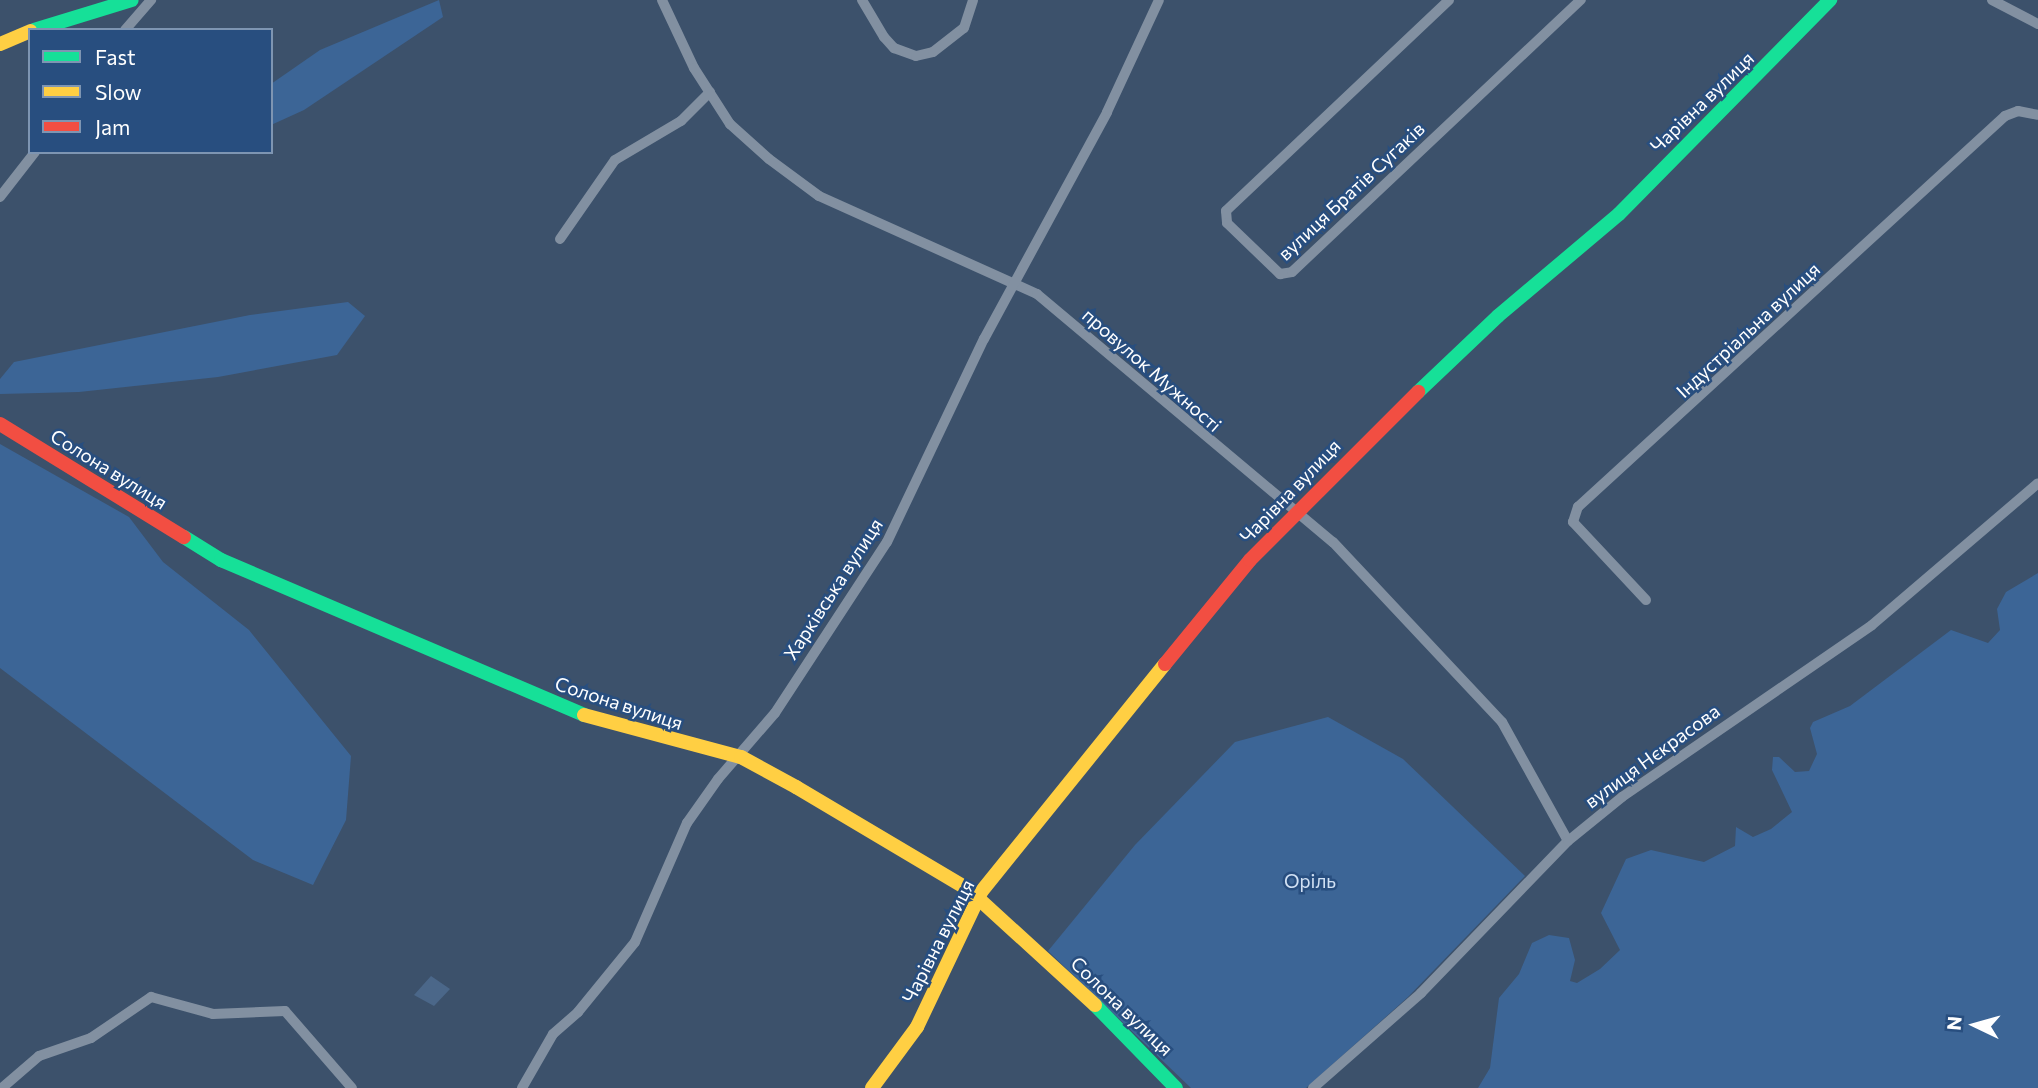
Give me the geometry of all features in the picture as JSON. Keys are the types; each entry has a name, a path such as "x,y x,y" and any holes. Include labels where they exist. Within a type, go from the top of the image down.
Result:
{"street":[{"path":"39,28 132,0"},
{"path":"127,28 151,0"},
{"name":"провулок Мужності","path":"662,0 710,92 730,124 819,196 1013,286 1037,294 1342,552 1502,722 1568,841"},
{"path":"862,0 884,37 894,48 916,56 933,52 964,28 973,0"},
{"name":"Харківська вулиця","path":"522,1088 552,1034 578,1012 635,942 687,823 718,779 741,757 887,542 1013,286 1107,112 1159,0"},
{"name":"вулиця Братів Сугаків","path":"1449,0 1226,211 1229,227 1280,274 1292,272 1571,9"},
{"path":"1564,0 1571,9 1581,0"},
{"name":"Чарівна вулиця","path":"872,1088 917,1027 979,898 1250,559 1293,513 1498,316 1619,215 1830,0"},
{"path":"1992,0 2038,23"},
{"path":"0,44 28,32"},
{"path":"560,239 615,160 681,121 710,92"},
{"name":"Індустріальна вулиця","path":"1646,600 1573,522 1578,507 2005,116 2018,111 2038,115"},
{"path":"0,197 33,154"},
{"name":"Солона вулиця","path":"0,424 211,554 281,587 577,713 741,757 979,898 1100,1010 1176,1088"},
{"name":"вулиця Нєкрасова","path":"1313,1088 1421,993 1568,841 1622,797 1872,625 2038,483"},
{"path":"2,1088 39,1056 91,1038 151,997 213,1014 285,1011 352,1088"}],"green space":[{"path":"439,0 443,17 304,110 273,124 273,83 320,50"},
{"path":"348,302 365,316 337,355 218,377 79,392 0,394 0,379 14,362 250,315"},
{"path":"0,444 129,517 163,562 249,630 351,756 346,820 313,885 253,860 0,668"},
{"path":"2038,573 2038,1088 1478,1088 1490,1068 1499,998 1519,974 1532,943 1549,935 1569,938 1575,960 1570,981 1577,983 1600,969 1620,950 1601,913 1626,859 1651,850 1704,862 1735,846 1736,827 1753,837 1771,829 1792,812 1772,770 1773,757 1779,757 1795,772 1809,771 1817,754 1810,728 1813,722 1850,706 1951,630 1988,643 2000,630 1997,609 2006,592"},
{"name":"Оріль","path":"1328,717 1403,759 1525,876 1408,997 1306,1088 1191,1088 1048,951 1135,845 1235,742"}],"shaded area":[{"path":"431,976 450,989 434,1006 414,995"}],"traffic: fast":[{"path":"41,28 132,0"},
{"path":"1418,392 1498,316 1619,214 1830,0"},
{"path":"184,537 221,560 584,715"},
{"path":"1095,1005 1176,1088"}],"traffic: slow":[{"path":"0,44 28,32"},
{"path":"872,1088 917,1027 981,892 1165,664"},
{"path":"584,715 741,757 796,787 968,889 1095,1005"}],"traffic: jam":[{"path":"1165,664 1250,560 1418,392"},
{"path":"0,424 184,537"}]}
